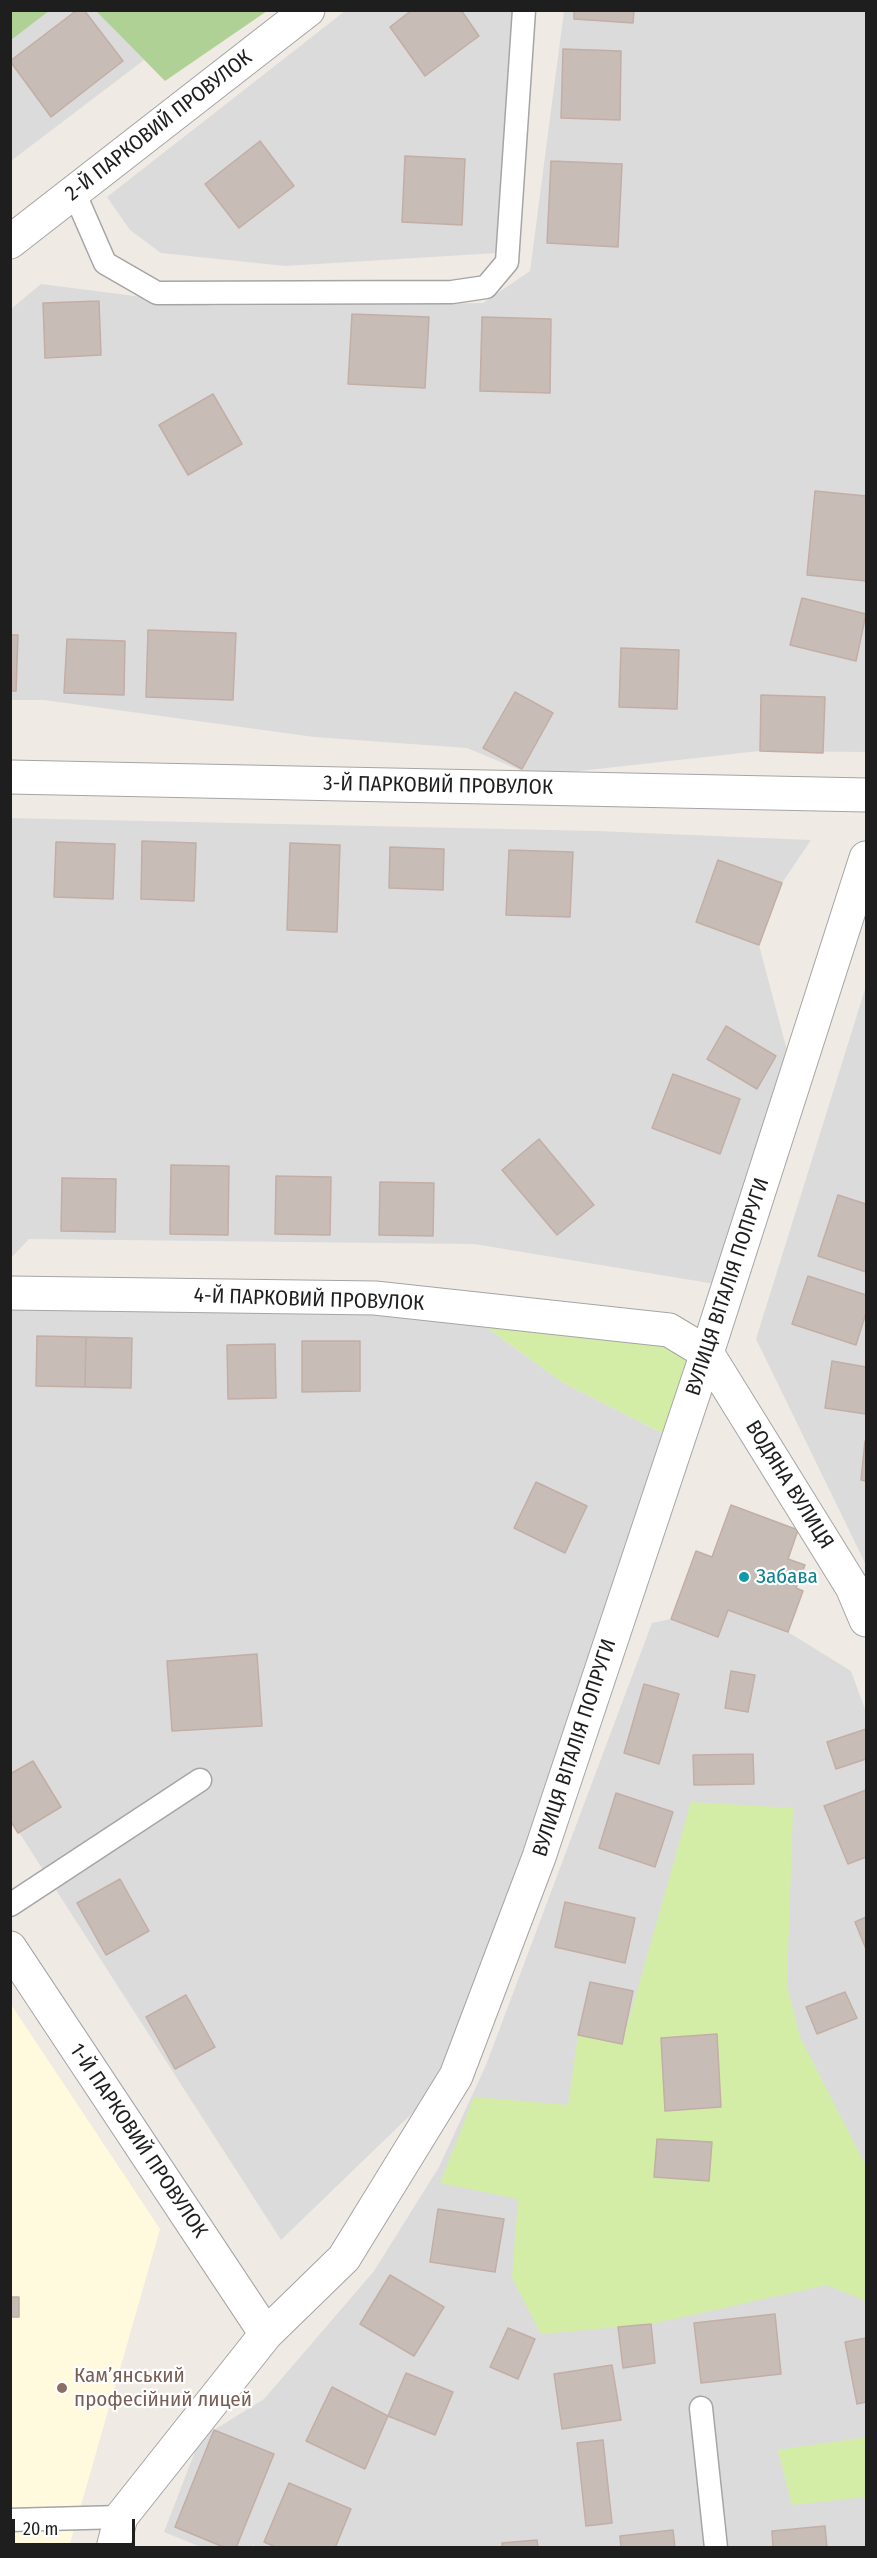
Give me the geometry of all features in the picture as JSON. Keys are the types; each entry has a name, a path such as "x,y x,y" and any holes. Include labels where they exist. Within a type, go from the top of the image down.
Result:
{"street":[{"name":"2-Й ПАРКОВИЙ ПРОВУЛОК","path":"10,243 308,10"},
{"name":"3-Й ПАРКОВИЙ ПРОВУЛОК","path":"10,777 867,795"},
{"name":"ВУЛИЦЯ ВІТАЛІЯ ПОПРУГИ","path":"117,2532 266,2334 344,2258 456,2076 539,1857 707,1353 867,858"},
{"name":"4-Й ПАРКОВИЙ ПРОВУЛОК","path":"10,1293 375,1298 669,1330 707,1353"},
{"name":"ВОДЯНА ВУЛИЦЯ","path":"707,1353 852,1587 867,1620"},
{"name":"1-Й ПАРКОВИЙ ПРОВУЛОК","path":"10,1948 266,2334"}],"lane":[{"path":"74,192 105,263 157,292 452,292 486,287 507,261 524,10"},
{"path":"10,1905 200,1780"},
{"path":"701,2408 716,2547"},
{"path":"10,2520 117,2532"}],"shaded area":[{"path":"49,11 96,11 144,60 11,161 10,40"},
{"path":"345,11 513,11 497,253 285,266 161,253 130,230 107,197"},
{"path":"564,11 866,11 866,752 760,751 534,776 467,748 314,737 44,700 11,700 11,309 41,284 213,306 483,303 530,271"},
{"path":"11,818 597,831 811,840 782,883 759,945 789,1058 715,1284 474,1244 29,1239 11,1258"},
{"path":"866,986 866,1565 756,1339"},
{"path":"11,1306 471,1316 562,1382 670,1437 470,2010 430,2096 281,2240 11,1820"},
{"path":"728,1610 788,1632 851,1671 866,1712 866,2547 258,2548 253,2545 251,2547 203,2548 164,2532 202,2433 214,2430 264,2399 374,2271 439,2167 486,2065 652,1623 671,1619 718,1637"},
{"name":"Кам’янський професійний лицей","path":"10,2003 160,2229 69,2547 11,2547"}],"green space":[{"path":"11,10 49,10 49,11 11,40"},
{"path":"96,11 267,11 165,81"},
{"path":"471,1316 666,1341 696,1358 670,1437 562,1382"},
{"path":"691,1802 793,1808 787,1985 800,2037 866,2166 866,2301 827,2285 651,2324 541,2334 512,2278 518,2199 440,2183 474,2097 568,2105 578,2035 622,2044"},
{"path":"866,2437 866,2497 792,2505 778,2450"}],"building":[{"path":"77,10 84,10 123,61 51,117 10,61"},
{"path":"412,10 461,10 479,36 425,76 390,27"},
{"path":"574,10 634,10 633,23 574,19"},
{"path":"563,49 621,51 620,120 561,118"},
{"path":"260,141 294,186 239,228 205,184"},
{"path":"405,156 465,159 462,225 402,222"},
{"path":"551,161 622,164 618,247 547,243"},
{"path":"99,301 101,355 45,358 43,303"},
{"path":"352,314 429,317 425,388 348,384"},
{"path":"482,317 551,319 550,393 480,391"},
{"path":"213,394 242,444 188,475 159,425"},
{"path":"815,491 866,496 866,581 807,575"},
{"path":"802,598 866,614 856,661 790,645"},
{"path":"148,630 236,633 233,700 146,697"},
{"path":"10,635 18,635 16,691 10,691"},
{"path":"67,639 125,641 124,695 64,693"},
{"path":"621,648 679,650 677,709 619,707"},
{"path":"515,692 553,713 522,769 483,748"},
{"path":"761,695 825,697 823,753 760,751"},
{"path":"142,841 196,843 194,901 141,899"},
{"path":"56,842 115,844 113,899 54,897"},
{"path":"290,843 340,845 337,932 287,930"},
{"path":"390,847 444,849 443,890 389,888"},
{"path":"509,850 573,852 570,917 506,915"},
{"path":"718,860 782,883 759,945 696,922"},
{"path":"726,1026 776,1056 757,1089 707,1059"},
{"path":"673,1074 740,1099 720,1154 652,1128"},
{"path":"539,1139 594,1205 557,1235 502,1170"},
{"path":"171,1165 229,1166 228,1235 170,1234"},
{"path":"276,1176 331,1177 330,1235 275,1234"},
{"path":"62,1178 116,1179 115,1232 61,1231"},
{"path":"380,1182 434,1183 433,1236 379,1235"},
{"path":"838,1195 866,1204 866,1272 818,1256"},
{"path":"808,1276 866,1295 866,1313 856,1345 792,1324"},
{"path":"37,1336 86,1337 85,1387 36,1386"},
{"path":"86,1337 132,1338 131,1388 85,1387"},
{"path":"302,1341 360,1341 360,1391 302,1392"},
{"path":"275,1344 276,1398 228,1399 227,1345"},
{"path":"832,1361 866,1367 866,1414 825,1408"},
{"path":"866,1441 866,1481 861,1480"},
{"path":"536,1482 587,1506 565,1553 514,1528"},
{"name":"Забава","path":"731,1505 798,1530 788,1559 805,1565 796,1588 803,1591 788,1632 728,1610 718,1637 671,1619 696,1551 712,1557"},
{"path":"257,1654 262,1726 172,1731 167,1661"},
{"path":"731,1671 755,1675 748,1712 725,1708"},
{"path":"644,1684 679,1694 659,1764 624,1753"},
{"path":"866,1729 866,1759 836,1769 827,1742"},
{"path":"753,1754 754,1784 694,1785 693,1755"},
{"path":"33,1761 61,1807 18,1833 10,1820 10,1774"},
{"path":"866,1790 866,1857 848,1864 824,1806"},
{"path":"616,1793 673,1812 655,1867 599,1848"},
{"path":"120,1879 149,1931 106,1955 77,1903"},
{"path":"565,1902 635,1918 625,1963 555,1947"},
{"path":"866,1917 866,1949 855,1922"},
{"path":"590,1982 633,1991 622,2044 578,2035"},
{"path":"845,1992 857,2018 817,2034 806,2007"},
{"path":"186,1995 215,2047 175,2069 146,2017"},
{"path":"717,2034 721,2107 665,2111 661,2038"},
{"path":"657,2139 712,2142 709,2181 654,2177"},
{"path":"438,2209 504,2219 495,2272 430,2262"},
{"path":"390,2275 444,2307 414,2356 360,2324"},
{"path":"10,2297 19,2297 19,2317 10,2317"},
{"path":"775,2314 781,2374 701,2383 694,2323"},
{"path":"651,2324 655,2363 623,2368 618,2327"},
{"path":"508,2328 535,2339 518,2379 490,2367"},
{"path":"866,2338 866,2402 857,2404 845,2342"},
{"path":"612,2365 621,2420 562,2429 554,2374"},
{"path":"406,2373 453,2392 435,2435 388,2416"},
{"path":"332,2387 388,2416 365,2469 306,2441"},
{"path":"214,2430 274,2454 236,2548 226,2548 175,2527"},
{"path":"603,2440 612,2523 586,2526 577,2443"},
{"path":"289,2483 351,2509 335,2548 278,2548 264,2542"},
{"path":"825,2526 827,2548 773,2548 772,2531"},
{"path":"673,2530 675,2548 621,2548 620,2536"},
{"path":"537,2540 538,2548 502,2548 502,2543"}],"place":[{"name":"Забава","path":"744,1577"},
{"name":"Кам’янський професійний лицей","path":"62,2388"}]}
